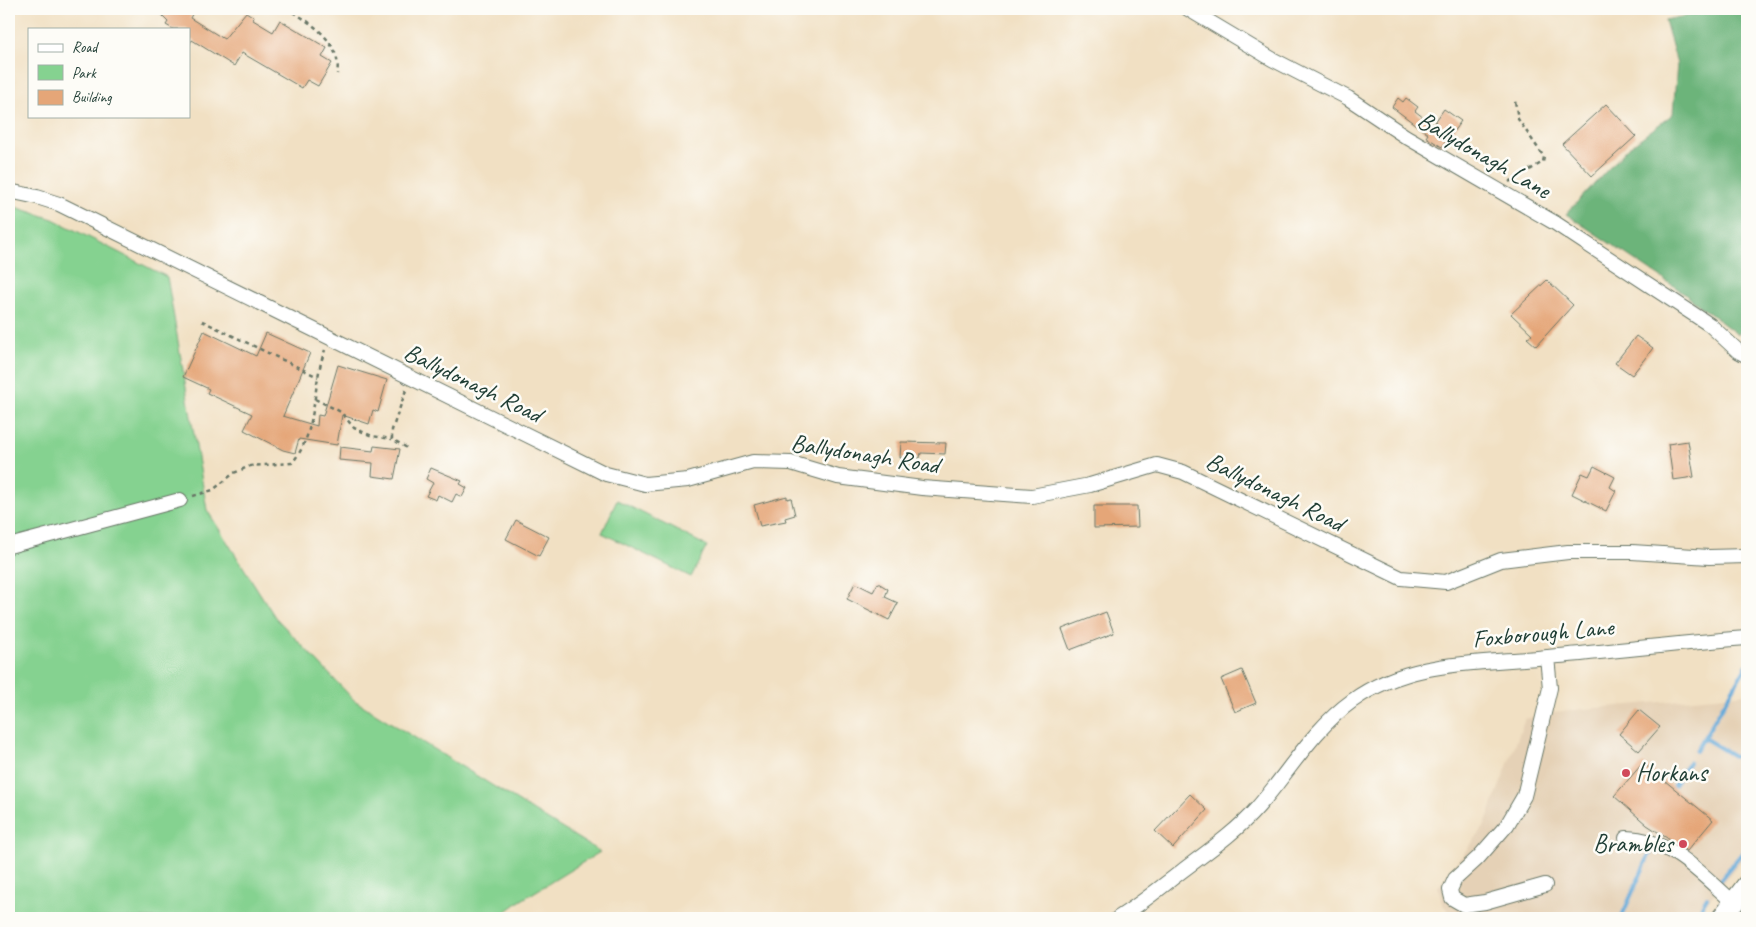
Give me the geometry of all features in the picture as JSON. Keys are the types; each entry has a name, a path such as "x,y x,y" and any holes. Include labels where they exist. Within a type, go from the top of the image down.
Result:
{"highway":[{"path":"1728,911 1747,885"}],"street":[{"name":"Ballydonagh Lane","path":"1188,9 1272,59 1348,98 1405,136 1555,223 1710,325 1738,352 1747,356"},
{"name":"Ballydonagh Road","path":"9,191 59,204 606,474 645,484 688,480 753,462 791,463 838,477 922,488 1032,496 1090,485 1158,465 1183,472 1401,578 1446,582 1500,560 1568,552 1632,552 1709,557 1747,555"},
{"path":"9,546 180,500"},
{"name":"Foxborough Lane","path":"1118,918 1141,904 1216,845 1256,809 1295,760 1350,702 1387,680 1433,667 1747,638"},
{"path":"1546,885 1485,902 1464,905 1452,898 1450,890 1455,878 1478,858 1507,825 1524,796 1550,688 1547,657"},
{"path":"1626,838 1635,838 1670,848 1728,911"}],"path":[{"path":"286,9 300,15 326,37 339,64 337,74"},
{"path":"1500,191 1510,181 1543,162 1544,158 1518,119 1515,101"},
{"path":"202,321 318,377"},
{"path":"180,500 213,490 234,472 250,466 292,463 307,440 318,377 330,337"},
{"path":"392,439 394,425 412,377"},
{"path":"315,398 341,412 354,428 372,436 392,439 407,448"}],"shaded area":[{"name":"Horkans","path":"1747,694 1747,854 1694,918 1455,918 1443,905 1438,887 1484,827 1525,719 1553,712"}],"green space":[{"path":"1722,9 1747,9 1747,321 1738,335 1678,289 1566,214 1628,148 1673,114 1677,64 1665,20"},
{"path":"9,205 53,219 167,277 207,510 275,617 354,700 600,852 520,901 497,918 9,918"},
{"path":"617,500 707,546 691,577 602,533"}],"building":[{"path":"166,9 195,9 190,18 224,39 246,12 254,17 253,20 273,32 280,20 327,48 322,57 332,63 318,86 307,80 302,88 242,53 234,66 192,40 190,43 190,28 171,28 166,25 168,22 162,16"},
{"path":"1398,98 1403,102 1406,98 1418,107 1415,111 1433,125 1444,109 1461,121 1442,147 1426,137 1428,134 1392,107"},
{"path":"1606,104 1636,136 1592,176 1562,144"},
{"path":"1547,280 1573,305 1536,346 1527,338 1532,334 1511,314"},
{"path":"204,331 256,356 266,333 310,353 283,416 317,426 318,415 323,416 338,365 387,380 378,412 373,410 369,424 342,415 337,445 299,439 295,453 283,450 244,430 252,414 207,393 209,389 183,377"},
{"path":"1636,336 1653,348 1632,375 1615,363"},
{"path":"1688,441 1694,477 1673,480 1668,444"},
{"path":"901,442 946,443 945,454 921,453 920,458 900,458"},
{"path":"374,446 400,449 394,479 372,476 373,463 339,460 340,447 373,451"},
{"path":"1594,466 1615,477 1610,487 1616,491 1606,511 1572,494 1582,473 1589,476"},
{"path":"431,468 462,481 460,484 467,488 462,497 456,494 452,502 438,495 436,500 426,496 433,483 426,479"},
{"path":"787,496 787,499 791,498 795,515 785,518 786,521 760,526 754,505"},
{"path":"1094,506 1137,506 1138,527 1094,528"},
{"path":"516,520 549,537 539,556 506,539"},
{"path":"855,583 873,592 878,583 888,589 885,597 898,603 889,620 847,599"},
{"path":"1106,612 1114,633 1070,650 1062,629"},
{"path":"1242,670 1256,703 1235,712 1221,679"},
{"path":"1639,710 1660,727 1639,751 1619,734"},
{"path":"1643,763 1713,820 1687,851 1647,825 1614,796"},
{"path":"1190,794 1207,810 1173,848 1155,831"}],"waterway":[{"path":"1696,751 1747,665"},
{"path":"1704,738 1747,764"},
{"path":"1674,785 1689,762"},
{"path":"1719,881 1747,847"},
{"path":"1621,918 1651,851"},
{"path":"1695,918 1707,897"}],"place":[{"name":"Horkans","path":"1626,773"},
{"name":"Brambles","path":"1683,844"}]}
